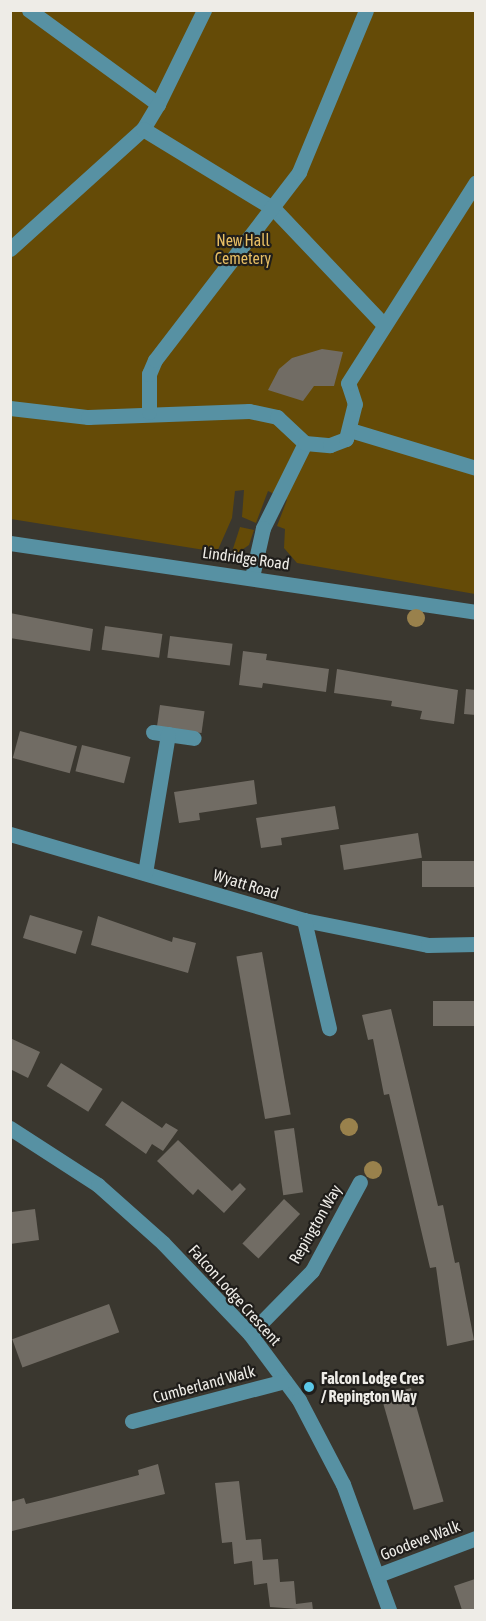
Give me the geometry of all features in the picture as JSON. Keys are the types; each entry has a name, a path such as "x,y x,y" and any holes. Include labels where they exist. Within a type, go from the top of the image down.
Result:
{"street":[{"path":"29,10 158,104"},
{"path":"10,249 143,129 158,104 204,10"},
{"path":"149,412 149,374 154,360 274,209 298,172 366,10"},
{"path":"143,129 274,209 382,323"},
{"path":"10,408 88,417 149,412 249,411 277,417 305,443 330,445 346,439 355,404 348,383 382,323 476,182"},
{"path":"350,430 476,468"},
{"path":"252,577 263,528 305,443"},
{"name":"Lindridge Road","path":"10,543 252,577 476,612"},
{"path":"145,873 160,733 194,738"},
{"name":"Wyatt Road","path":"10,834 304,920 428,945 476,944"},
{"path":"304,920 329,1028"},
{"name":"Falcon Lodge Crescent","path":"10,1128 98,1185 164,1243 250,1334 285,1381 343,1484 378,1575 389,1611"},
{"name":"Repington Way","path":"250,1334 312,1271 360,1182"},
{"name":"Cumberland Walk","path":"132,1421 285,1381"},
{"name":"Goodeve Walk","path":"378,1575 476,1538"}],"green space":[{"name":"New Hall Cemetery","path":"11,11 475,11 475,594 297,563 284,548 285,529 277,526 287,500 268,491 256,523 242,517 244,490 235,491 232,518 217,552 11,519"},
{"path":"240,527 254,530 249,545 230,558"}],"building":[{"path":"322,349 343,352 334,386 314,386 303,401 268,390 279,369 292,358"},
{"path":"10,613 93,629 90,651 10,638"},
{"path":"105,626 162,634 159,658 102,650"},
{"path":"170,636 233,644 230,666 167,658"},
{"path":"243,651 267,654 266,660 329,669 326,692 263,683 262,688 239,685"},
{"path":"337,669 458,690 454,724 420,719 422,711 391,706 392,701 334,693"},
{"path":"466,689 476,690 476,715 464,714"},
{"path":"160,705 205,711 202,733 157,727"},
{"path":"20,731 77,746 70,773 13,758"},
{"path":"82,745 131,757 124,783 75,771"},
{"path":"254,780 257,804 199,813 200,820 179,823 174,792"},
{"path":"335,806 339,829 281,838 282,845 261,848 256,818"},
{"path":"418,833 422,858 344,870 340,845"},
{"path":"422,861 476,861 476,887 422,887"},
{"path":"30,915 83,931 76,954 23,938"},
{"path":"98,916 172,942 173,937 196,943 188,973 91,945"},
{"path":"262,952 291,1114 265,1119 236,957"},
{"path":"433,1001 476,1001 476,1026 433,1026"},
{"path":"391,1009 438,1206 443,1205 455,1263 459,1262 474,1340 447,1346 436,1267 430,1268 389,1094 384,1095 373,1039 368,1040 362,1015"},
{"path":"10,1038 40,1052 28,1078 10,1069"},
{"path":"61,1063 103,1089 88,1112 47,1086"},
{"path":"122,1101 162,1128 166,1123 178,1130 163,1151 152,1144 146,1154 105,1125"},
{"path":"294,1128 303,1192 283,1195 274,1131"},
{"path":"178,1140 232,1191 240,1183 246,1189 224,1213 198,1189 193,1195 157,1161"},
{"path":"284,1199 300,1214 258,1259 242,1244"},
{"path":"35,1209 39,1240 10,1244 12,1212"},
{"path":"109,1304 119,1332 22,1367 12,1339"},
{"path":"411,1388 444,1501 414,1510 381,1397"},
{"path":"158,1464 165,1494 12,1531 10,1502 24,1498 26,1504 51,1498 139,1475 138,1470"},
{"path":"239,1481 246,1540 261,1539 263,1560 278,1559 280,1582 294,1581 296,1604 312,1602 313,1610 270,1607 267,1583 254,1585 252,1561 234,1564 232,1542 222,1543 215,1483"},
{"path":"475,1579 476,1610 462,1610 454,1586"}],"place":[{"name":"Falcon Lodge Cres / Repington Way","path":"309,1387"}]}
